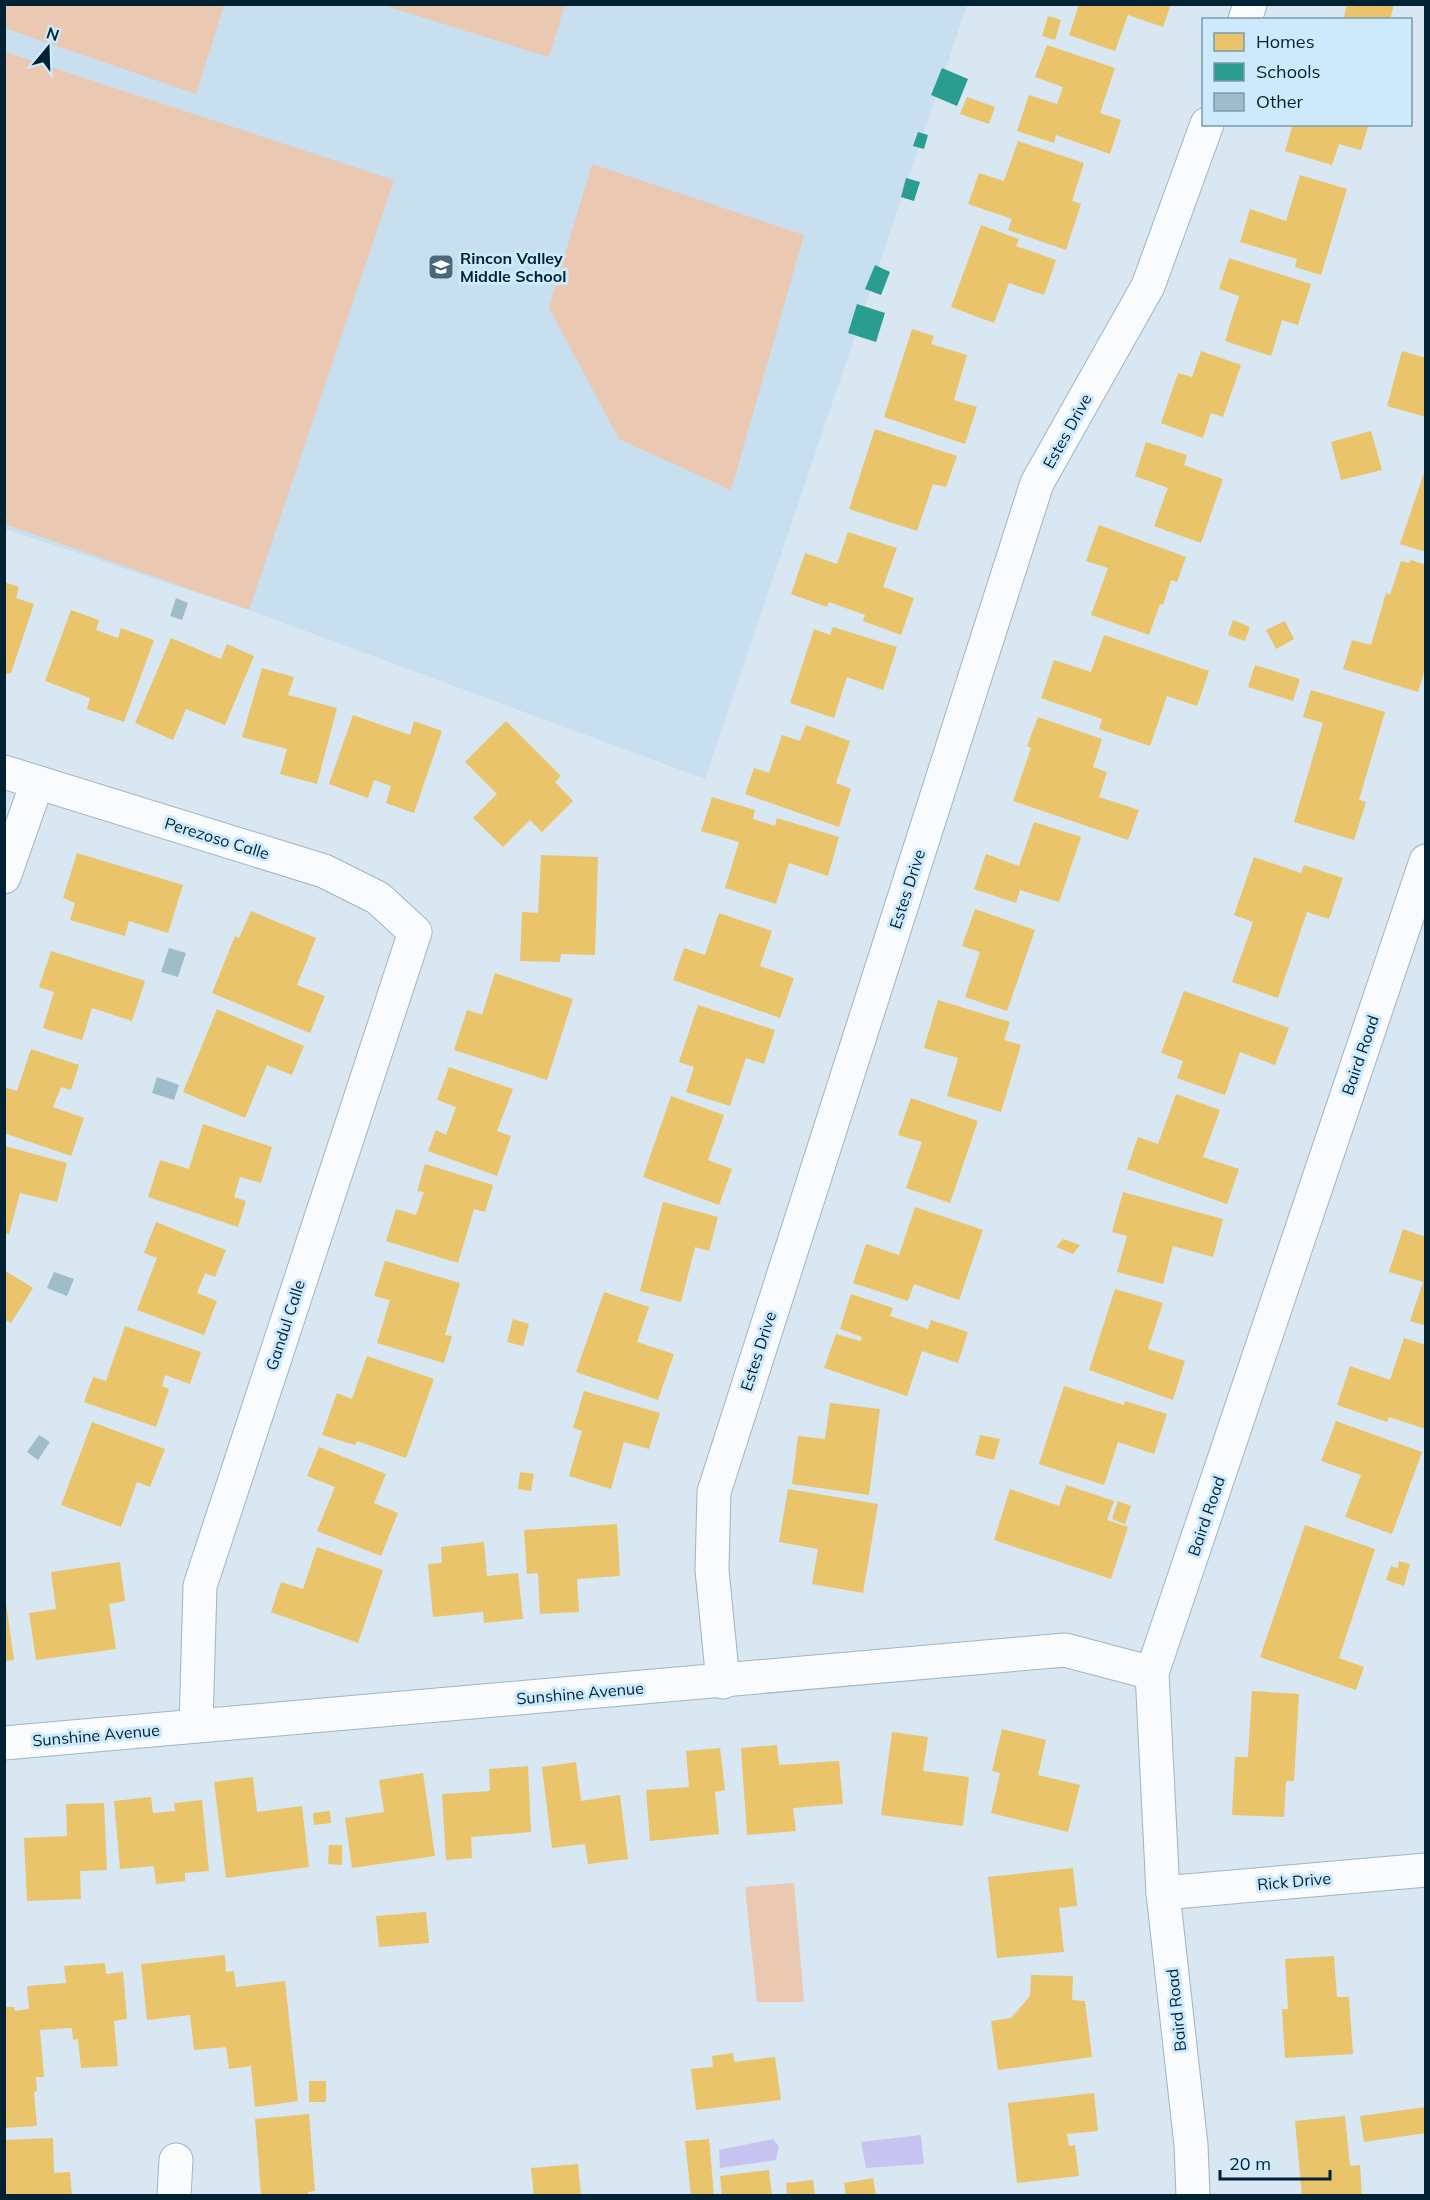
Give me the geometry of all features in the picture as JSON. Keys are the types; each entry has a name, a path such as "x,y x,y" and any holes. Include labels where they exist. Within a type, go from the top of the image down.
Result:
{"street":[{"name":"Estes Drive","path":"723,1682 712,1570 714,1492 729,1441 1037,483 1148,286 1206,126"},
{"name":"Perezoso Calle","path":"4,772 324,871 378,898 415,932"},
{"path":"4,878 37,783"},
{"name":"Baird Road","path":"1193,2196 1191,2145 1163,1893 1152,1674 1425,861"},
{"name":"Gandul Calle","path":"196,1725 200,1586 415,932"},
{"name":"Sunshine Avenue","path":"4,1743 723,1682 1065,1650 1152,1674"},
{"name":"Rick Drive","path":"1163,1893 1425,1870"},
{"path":"174,2196 176,2160"}],"shaded area":[{"path":"5,4 224,5 196,94 5,28"},
{"name":"Rincon Valley Middle School","path":"5,5 967,5 705,779 249,610 5,529"},
{"path":"383,5 565,5 549,57"},
{"path":"5,52 394,180 249,610 5,524"},
{"path":"592,164 804,235 731,490 619,439 549,308"},
{"path":"794,1883 804,2002 757,2002 745,1887"},
{"path":"921,2135 924,2164 866,2168 861,2142"},
{"path":"773,2139 779,2147 776,2160 720,2168 719,2150"}],"building: Homes":[{"path":"1079,4 1171,4 1163,27 1128,15 1115,51 1069,35"},
{"path":"1347,4 1394,4 1390,18 1344,18"},
{"path":"1048,16 1061,20 1055,40 1042,36"},
{"path":"1047,45 1115,68 1100,113 1121,120 1110,154 1056,135 1054,143 1017,131 1029,95 1057,104 1063,87 1035,77"},
{"path":"967,97 995,107 989,124 960,114"},
{"path":"1292,126 1368,126 1361,150 1339,144 1332,165 1285,151"},
{"path":"1018,141 1084,163 1072,201 1081,204 1066,250 1008,230 1012,219 968,204 979,173 1004,181"},
{"path":"1300,175 1347,189 1321,275 1295,267 1297,259 1240,242 1250,209 1286,221"},
{"path":"981,225 1019,239 1016,246 1056,260 1044,295 1009,283 994,323 951,307"},
{"path":"1229,258 1311,284 1298,325 1282,320 1271,356 1225,341 1239,296 1219,289"},
{"path":"912,329 934,336 931,344 967,355 954,400 977,407 965,444 884,417"},
{"path":"1201,351 1241,365 1223,417 1211,413 1203,438 1161,423 1178,373 1192,377"},
{"path":"1402,351 1426,358 1426,417 1387,406"},
{"path":"875,429 957,456 946,487 933,484 917,531 849,509"},
{"path":"1371,431 1382,470 1341,480 1331,442"},
{"path":"1146,442 1187,455 1184,465 1223,479 1201,543 1154,526 1168,488 1135,476"},
{"path":"1426,467 1426,552 1400,544"},
{"path":"1099,525 1186,557 1177,582 1171,580 1163,605 1160,604 1149,635 1091,615 1108,568 1086,561"},
{"path":"848,532 897,548 883,587 914,598 901,635 863,621 865,615 829,602 827,607 791,594 805,553 837,564"},
{"path":"1411,560 1426,565 1426,666 1418,692 1343,669 1352,640 1371,645 1386,593 1390,595 1401,561 1409,563"},
{"path":"4,582 19,587 16,598 34,604 11,673 6,674"},
{"path":"71,610 99,620 96,630 118,638 121,628 154,640 124,722 87,709 90,698 45,681"},
{"path":"1233,620 1250,627 1245,641 1228,635"},
{"path":"1285,621 1294,639 1276,649 1266,630"},
{"path":"833,627 897,647 883,690 847,677 834,718 790,703 814,629 830,635"},
{"path":"1104,635 1209,671 1197,706 1167,696 1150,746 1099,729 1102,719 1041,698 1054,660 1091,672"},
{"path":"171,638 221,659 227,644 254,656 225,725 186,709 173,740 135,723"},
{"path":"1255,665 1300,679 1293,701 1248,687"},
{"path":"262,668 294,677 288,695 337,708 317,784 280,774 287,749 242,737"},
{"path":"1311,690 1385,712 1359,800 1366,802 1354,840 1294,822 1323,723 1303,717"},
{"path":"353,715 410,735 414,721 442,731 414,813 386,803 391,786 374,780 368,798 329,784"},
{"path":"1038,717 1102,739 1093,767 1107,772 1099,797 1139,810 1128,840 1013,801 1031,748 1027,746"},
{"path":"506,721 561,776 555,782 573,801 542,832 530,820 503,847 473,818 497,794 465,762"},
{"path":"806,725 850,741 836,783 851,789 839,827 745,794 754,768 769,773 782,735 800,741"},
{"path":"712,797 755,810 753,819 775,826 777,818 839,837 828,876 789,863 776,904 725,888 739,842 701,831"},
{"path":"1034,822 1081,837 1059,902 1020,890 1016,903 974,889 986,854 1019,866"},
{"path":"77,853 183,885 168,933 129,921 125,936 70,920 75,903 63,898"},
{"path":"541,855 598,857 595,955 561,954 560,962 520,961 522,912 538,913"},
{"path":"1254,857 1301,873 1304,865 1343,878 1329,919 1307,912 1278,998 1232,982 1253,922 1234,915"},
{"path":"975,909 1035,930 1007,1011 965,997 980,952 962,946"},
{"path":"251,911 316,938 297,985 325,996 310,1033 212,993 235,936 239,938"},
{"path":"719,913 772,931 760,966 794,978 780,1018 673,980 684,948 705,955"},
{"path":"51,951 145,981 132,1021 92,1008 82,1040 43,1028 54,992 39,987"},
{"path":"495,973 573,999 547,1080 454,1050 467,1010 482,1015"},
{"path":"1184,991 1289,1028 1275,1065 1240,1052 1225,1095 1177,1078 1183,1061 1161,1053"},
{"path":"938,1000 1010,1022 1004,1040 1021,1045 1001,1112 947,1096 958,1058 924,1048"},
{"path":"698,1005 775,1030 764,1064 746,1058 730,1106 686,1092 694,1067 679,1062"},
{"path":"217,1009 304,1046 292,1075 267,1065 245,1118 183,1092"},
{"path":"31,1049 79,1065 71,1090 61,1087 53,1107 84,1118 71,1156 4,1133 4,1087 17,1091"},
{"path":"449,1067 513,1089 497,1131 511,1136 497,1176 428,1151 436,1130 446,1135 456,1107 437,1100"},
{"path":"1176,1094 1220,1110 1203,1157 1239,1169 1227,1204 1127,1169 1138,1137 1158,1144"},
{"path":"671,1096 724,1115 708,1160 732,1169 719,1205 643,1177"},
{"path":"911,1098 978,1121 950,1203 906,1188 922,1142 898,1135"},
{"path":"203,1124 272,1147 261,1183 240,1177 234,1197 246,1201 238,1227 148,1197 160,1160 189,1169"},
{"path":"5,1146 67,1163 57,1202 20,1193 9,1234 4,1233"},
{"path":"425,1164 493,1185 485,1212 474,1209 458,1263 386,1241 396,1209 416,1215 424,1192 417,1191"},
{"path":"1123,1192 1223,1219 1213,1257 1173,1246 1163,1284 1117,1272 1127,1236 1112,1232"},
{"path":"663,1202 718,1217 709,1251 695,1247 681,1302 640,1291"},
{"path":"915,1207 983,1230 959,1300 914,1284 908,1301 853,1283 866,1244 899,1255"},
{"path":"156,1222 226,1250 215,1277 205,1273 197,1293 217,1301 204,1335 137,1310 157,1258 144,1253"},
{"path":"1403,1229 1426,1237 1426,1326 1410,1321 1423,1282 1389,1272"},
{"path":"1063,1239 1080,1245 1073,1254 1056,1247"},
{"path":"385,1261 460,1283 445,1335 452,1336 444,1363 377,1343 390,1300 374,1296"},
{"path":"4,1270 33,1288 11,1323 4,1319"},
{"path":"1115,1289 1163,1303 1148,1349 1185,1361 1173,1400 1089,1370"},
{"path":"604,1292 649,1307 637,1342 674,1354 658,1400 576,1372"},
{"path":"851,1294 893,1308 890,1316 928,1329 931,1320 968,1332 958,1363 922,1351 907,1396 824,1368 836,1334 860,1341 862,1337 840,1329"},
{"path":"513,1319 529,1324 523,1346 507,1342"},
{"path":"125,1326 201,1352 190,1384 165,1375 162,1386 169,1389 156,1427 84,1402 93,1377 106,1381"},
{"path":"1404,1338 1426,1345 1426,1429 1389,1417 1387,1422 1337,1405 1350,1366 1390,1380"},
{"path":"367,1356 434,1379 406,1458 357,1441 355,1445 322,1435 337,1393 352,1399"},
{"path":"1064,1386 1124,1405 1125,1401 1167,1414 1154,1454 1118,1442 1104,1485 1039,1464"},
{"path":"584,1391 660,1413 649,1449 624,1442 611,1489 569,1476 582,1431 573,1428"},
{"path":"830,1403 880,1409 869,1495 792,1484 798,1436 825,1439"},
{"path":"1336,1421 1422,1452 1392,1534 1345,1517 1361,1475 1321,1461"},
{"path":"92,1422 165,1449 150,1487 137,1482 121,1527 61,1505"},
{"path":"980,1435 1000,1439 994,1460 975,1455"},
{"path":"319,1447 386,1474 374,1503 398,1513 381,1556 317,1531 335,1487 307,1476"},
{"path":"520,1472 534,1474 531,1491 518,1489"},
{"path":"1066,1485 1114,1501 1107,1520 1128,1527 1111,1579 994,1540 1010,1489 1059,1506"},
{"path":"788,1489 878,1504 863,1593 812,1584 818,1549 779,1542"},
{"path":"1118,1501 1131,1506 1125,1524 1112,1519"},
{"path":"617,1524 620,1576 577,1579 579,1612 540,1614 538,1573 527,1574 524,1530"},
{"path":"1305,1525 1375,1549 1339,1658 1364,1667 1356,1690 1260,1657"},
{"path":"484,1542 487,1576 518,1573 523,1619 484,1623 483,1612 433,1617 428,1564 442,1563 441,1547"},
{"path":"317,1547 383,1570 358,1643 271,1612 281,1582 303,1589"},
{"path":"1399,1561 1410,1564 1404,1586 1386,1580 1391,1566 1398,1568"},
{"path":"120,1562 125,1601 109,1604 116,1649 36,1660 29,1613 56,1609 51,1572"},
{"path":"4,1589 14,1660 4,1661"},
{"path":"1252,1691 1299,1694 1294,1781 1286,1781 1284,1817 1232,1815 1235,1757 1248,1757"},
{"path":"1002,1729 1046,1740 1038,1775 1080,1785 1068,1832 991,1813 1000,1773 992,1771"},
{"path":"892,1732 928,1737 923,1771 969,1777 963,1826 881,1815"},
{"path":"777,1745 779,1765 839,1761 843,1804 793,1808 796,1831 747,1835 741,1748"},
{"path":"720,1748 725,1790 715,1792 719,1834 650,1841 646,1790 689,1787 686,1751"},
{"path":"576,1762 581,1801 620,1795 628,1859 588,1864 585,1844 552,1848 542,1767"},
{"path":"528,1766 531,1832 471,1837 472,1858 446,1860 442,1794 490,1791 489,1769"},
{"path":"423,1773 435,1856 352,1868 345,1818 384,1812 379,1780"},
{"path":"253,1777 257,1812 302,1806 309,1867 226,1878 214,1782"},
{"path":"151,1797 153,1813 175,1811 174,1803 202,1800 209,1871 185,1873 185,1881 156,1884 154,1866 120,1869 114,1801"},
{"path":"104,1803 107,1870 80,1871 81,1899 27,1901 24,1838 67,1836 66,1804"},
{"path":"330,1811 331,1823 314,1825 313,1813"},
{"path":"329,1845 342,1845 342,1865 328,1864"},
{"path":"1073,1868 1077,1906 1059,1908 1064,1952 997,1958 988,1877"},
{"path":"426,1912 429,1943 379,1947 376,1916"},
{"path":"225,1955 226,1972 234,1971 236,1987 285,1981 298,2101 255,2107 251,2066 229,2069 226,2047 194,2050 190,2015 147,2020 141,1964"},
{"path":"1334,1956 1337,1997 1349,1997 1353,2054 1285,2058 1282,2009 1288,2009 1285,1959"},
{"path":"105,1963 106,1974 123,1972 127,2019 114,2021 118,2066 81,2068 78,2039 73,2040 72,2028 40,2030 44,2077 36,2077 37,2091 34,2092 37,2126 4,2128 4,2007 15,2007 14,2011 29,2009 27,1986 66,1983 64,1966"},
{"path":"1031,1975 1073,1976 1072,2000 1085,2001 1092,2057 998,2070 991,2021 1011,2018 1030,1996"},
{"path":"733,2053 734,2062 775,2057 781,2100 696,2110 691,2069 713,2067 712,2056"},
{"path":"309,2081 326,2081 326,2102 309,2102"},
{"path":"1094,2093 1098,2131 1067,2134 1069,2146 1075,2145 1079,2176 1017,2183 1008,2103"},
{"path":"1426,2107 1426,2133 1364,2142 1360,2116"},
{"path":"309,2114 315,2191 308,2192 309,2196 261,2196 255,2119"},
{"path":"1345,2116 1350,2166 1360,2165 1362,2196 1302,2196 1295,2121"},
{"path":"53,2138 54,2173 70,2172 72,2196 5,2196 4,2140"},
{"path":"709,2139 714,2196 691,2196 685,2141"},
{"path":"578,2164 581,2196 534,2196 531,2168"},
{"path":"769,2170 772,2196 722,2196 720,2176"},
{"path":"873,2178 876,2196 846,2196 844,2183"},
{"path":"813,2180 815,2196 787,2196 786,2183"}],"building: Schools":[{"path":"942,68 968,79 957,106 931,95"},
{"path":"918,132 928,135 924,149 913,146"},
{"path":"906,178 920,182 914,201 901,197"},
{"path":"875,265 890,272 881,295 865,289"},
{"path":"857,304 885,313 876,342 848,333"}],"building: Other":[{"path":"176,598 188,603 182,620 170,616"},
{"path":"169,948 186,953 178,977 161,972"},
{"path":"157,1077 179,1085 174,1100 152,1093"},
{"path":"54,1272 74,1279 67,1296 47,1288"},
{"path":"39,1435 50,1442 38,1460 27,1452"}],"place":[{"name":"Rincon Valley Middle School","path":"441,267"}]}
